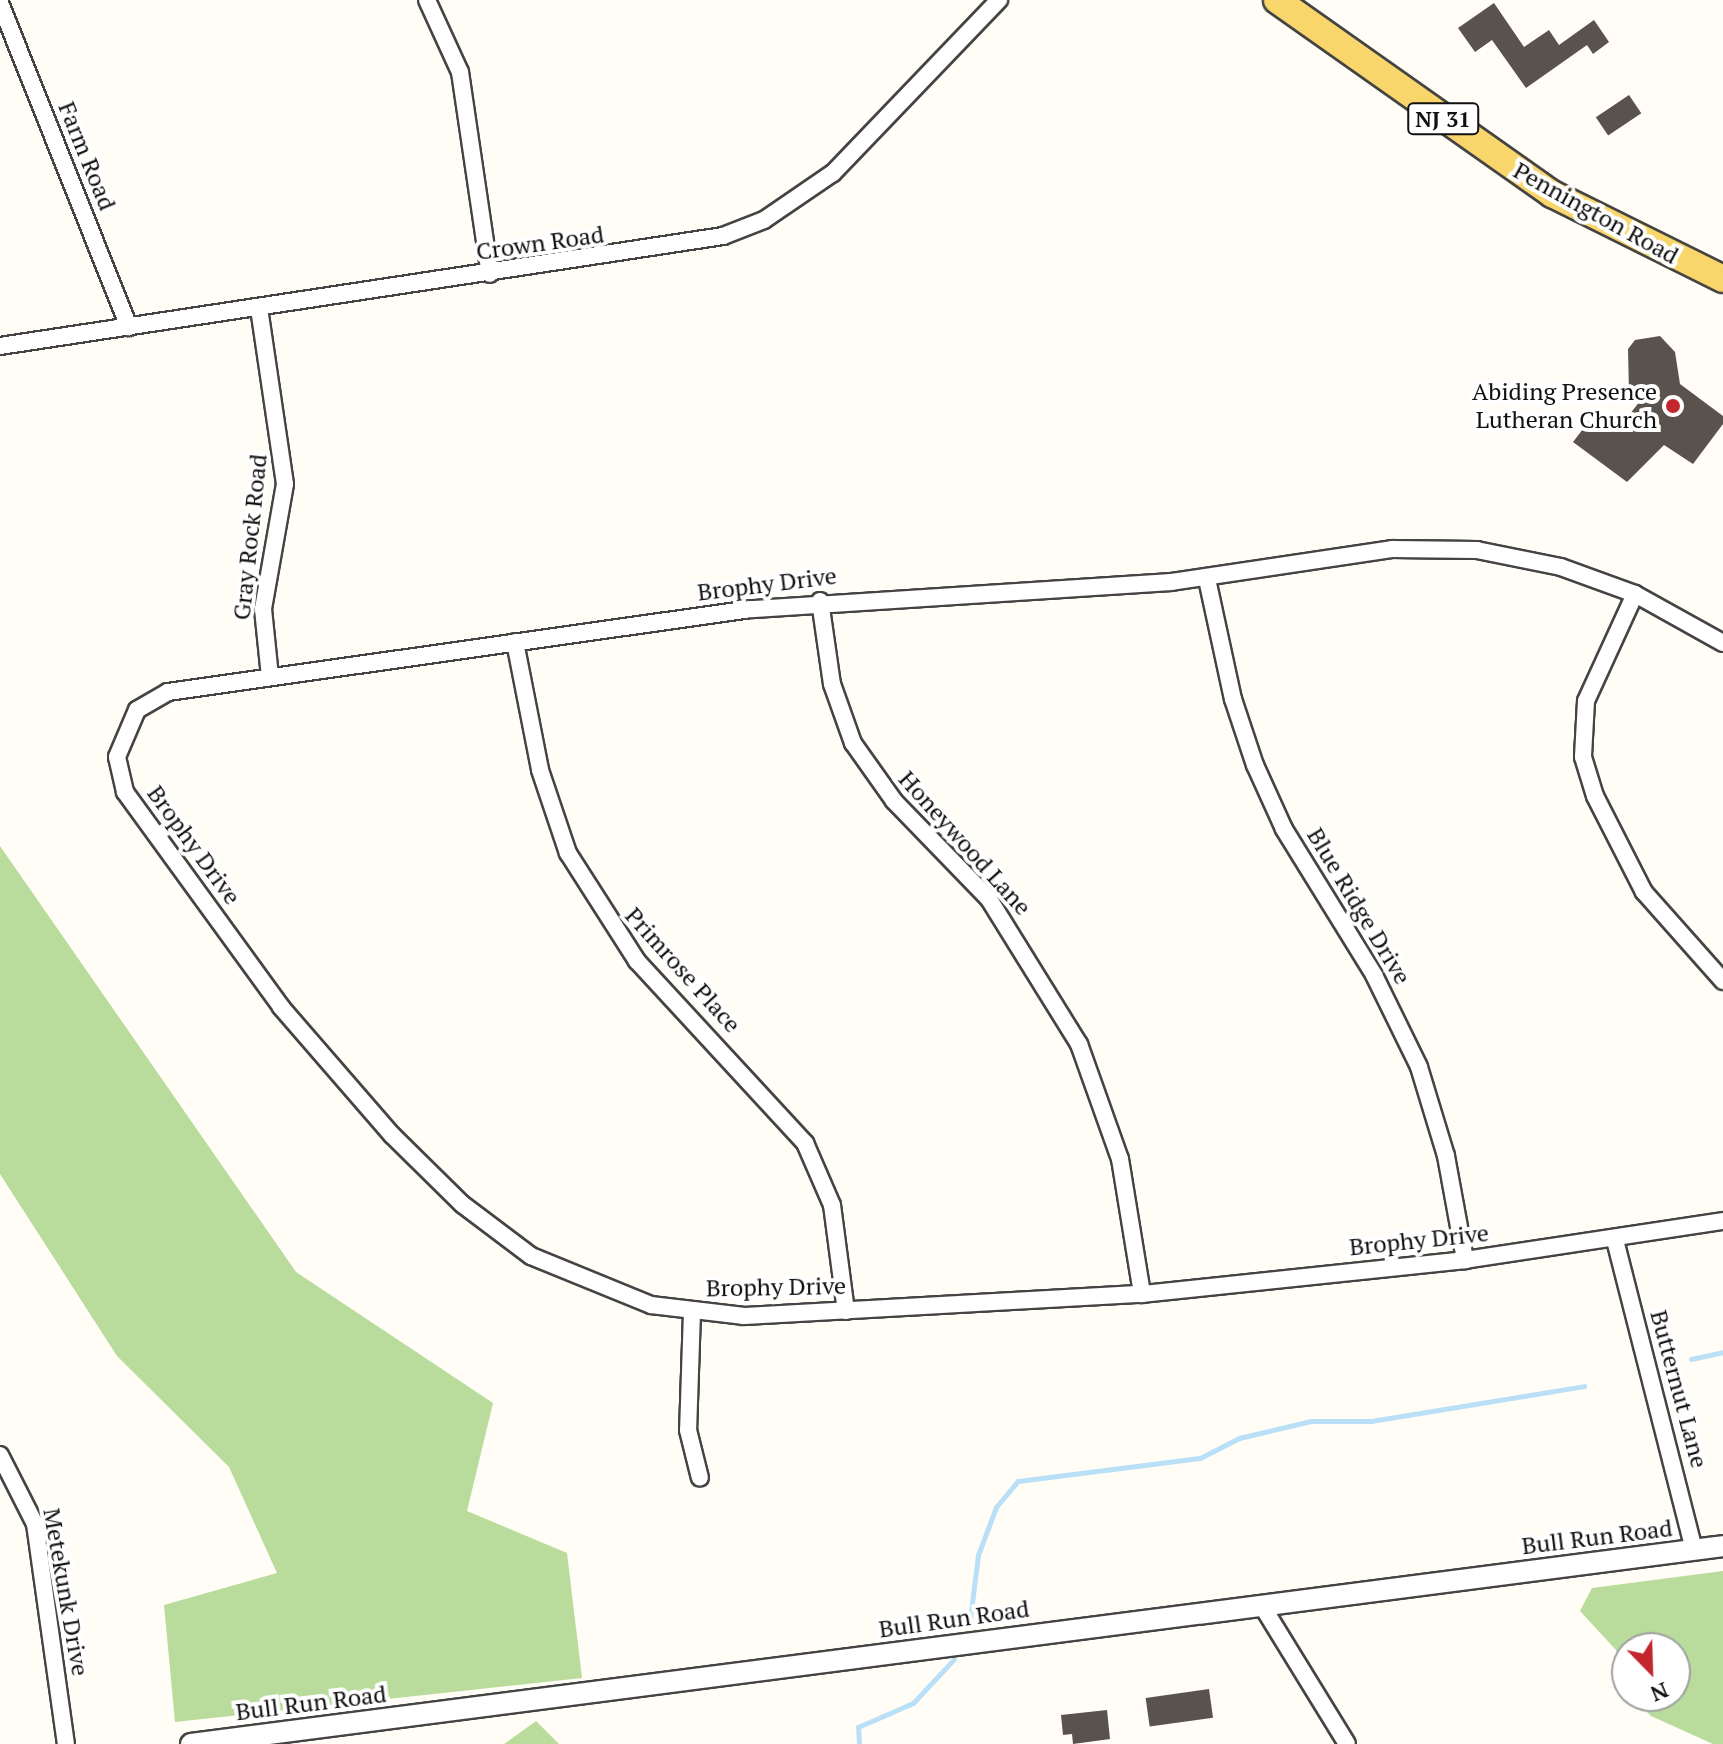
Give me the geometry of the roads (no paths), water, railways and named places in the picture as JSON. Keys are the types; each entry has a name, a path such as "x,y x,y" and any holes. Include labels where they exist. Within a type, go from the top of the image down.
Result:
{"main road":[{"name":"Pennington Road","path":"1277,0 1552,194 1723,279"}],"street":[{"path":"427,0 463,85 490,274"},
{"name":"Crown Road","path":"0,346 675,248 764,220 833,173 999,0"},
{"name":"Farm Road","path":"0,3 129,327"},
{"name":"Gray Rock Road","path":"259,308 285,484 264,592 270,677"},
{"name":"Brophy Drive","path":"1723,643 1635,594 1520,557 1435,548 1358,553 1207,579 820,601 270,677 168,692 144,704 119,740 125,792 281,1007 392,1135 462,1204 569,1276 692,1312 846,1311 1142,1294 1465,1260 1615,1240 1723,1221"},
{"name":"Blue Ridge Drive","path":"1207,579 1229,685 1255,765 1284,829 1374,975 1419,1067 1446,1156 1465,1260"},
{"path":"1635,594 1586,701 1583,757 1595,796 1644,892 1723,981"},
{"name":"Honeywood Lane","path":"820,601 832,684 853,743 894,801 989,899 1079,1044 1120,1159 1142,1294"},
{"name":"Primrose Place","path":"515,642 540,770 568,853 637,961 805,1143 832,1205 846,1311"},
{"name":"Butternut Lane","path":"1615,1240 1694,1550"},
{"path":"692,1312 688,1430 700,1478"},
{"name":"Metekunk Drive","path":"0,1455 35,1524 66,1744"},
{"name":"Bull Run Road","path":"191,1744 1723,1546"},
{"path":"1261,1604 1347,1744"}],"waterway":[{"path":"1691,1359 1723,1352"},
{"path":"970,1619 978,1555 996,1507 1018,1481 1200,1458 1239,1438 1311,1421 1371,1421 1584,1386"},
{"path":"859,1744 858,1727 913,1703 954,1659"}],"place":[{"name":"Abiding Presence Lutheran Church","path":"1673,406"}]}
